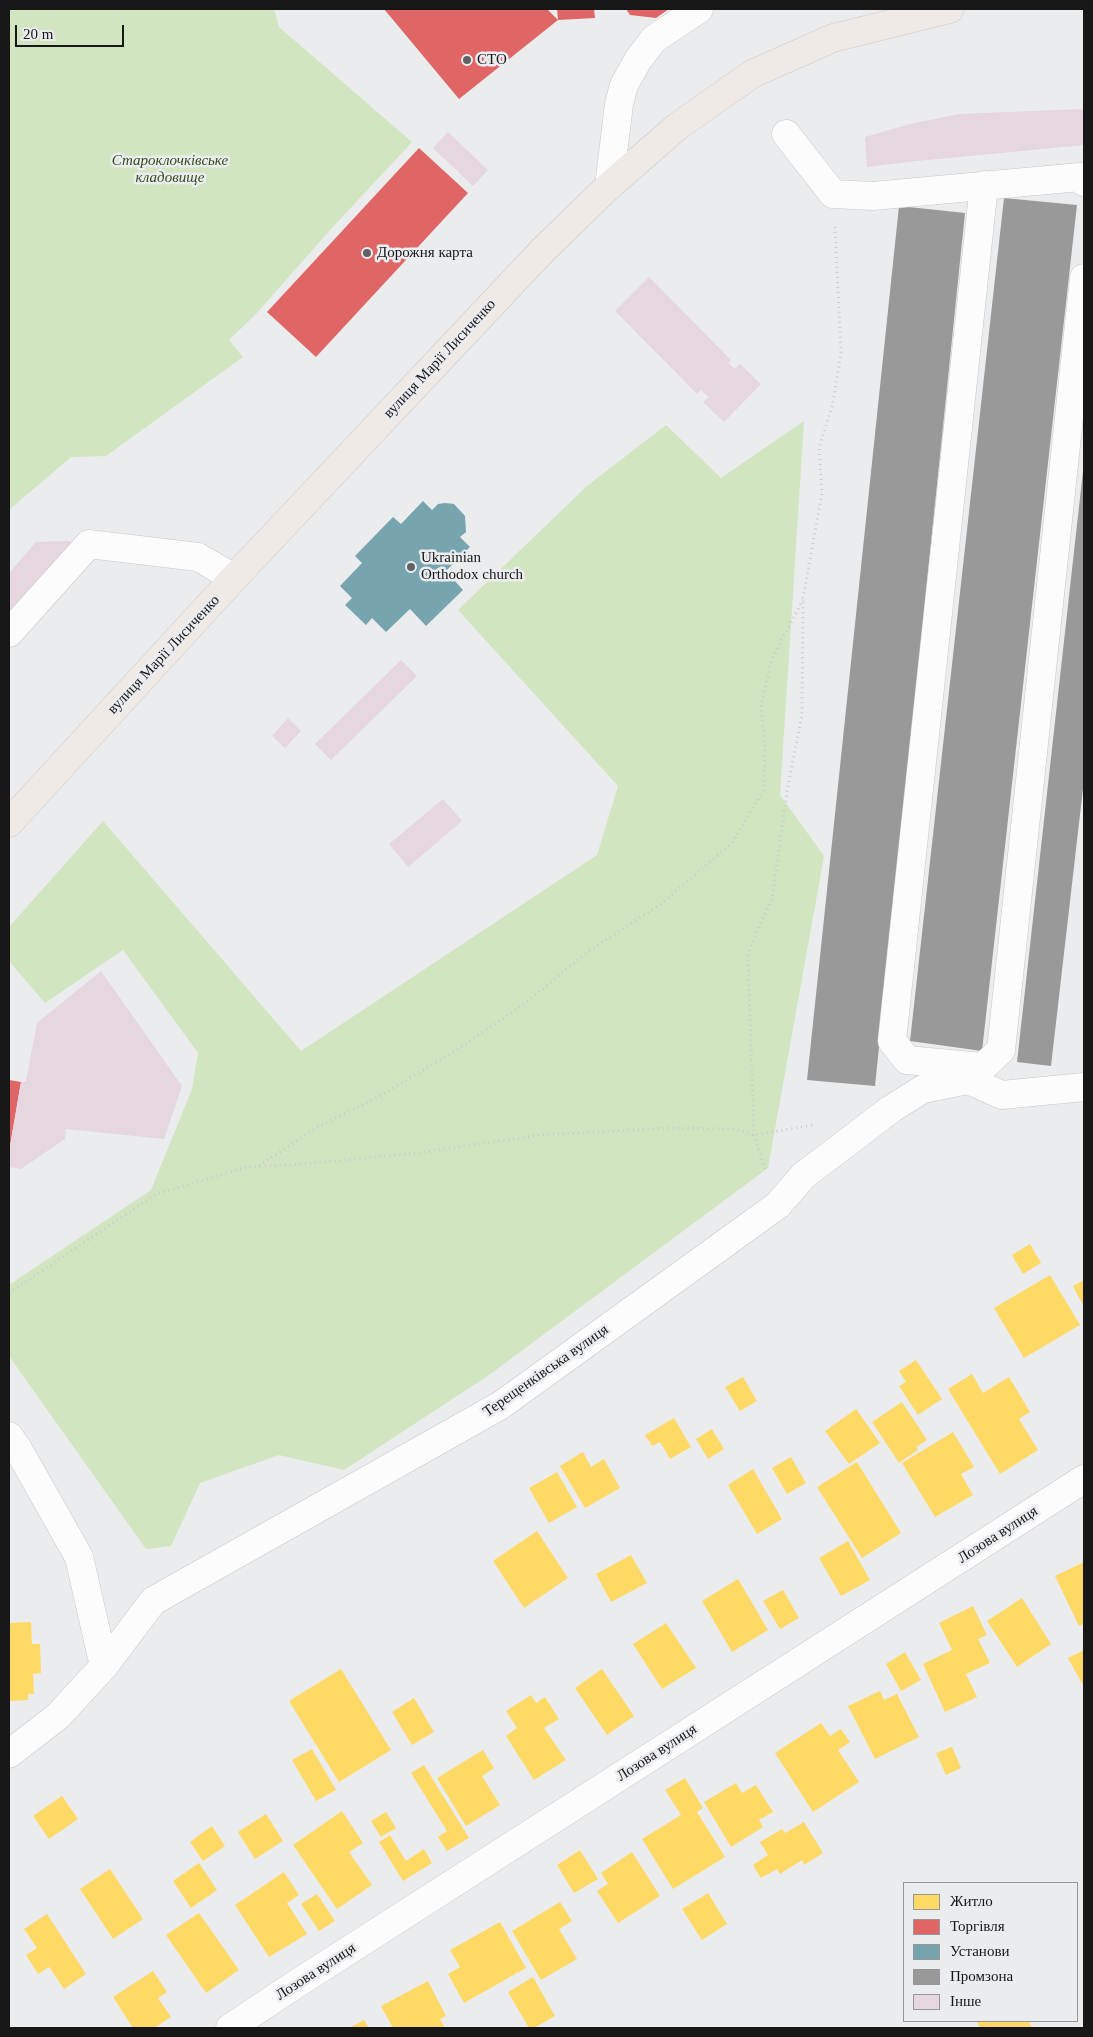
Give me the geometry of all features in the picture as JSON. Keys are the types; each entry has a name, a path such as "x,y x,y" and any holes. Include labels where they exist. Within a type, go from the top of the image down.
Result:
{"main road":[{"name":"вулиця Марії Лисиченко","path":"9,823 234,578 543,250 609,186 678,126 752,74 833,38 950,9"}],"street":[{"path":"609,186 619,104 624,85 638,60 654,39 699,9"},
{"path":"888,9 916,16"},
{"path":"786,134 833,194 874,196 1080,176 1084,182"},
{"path":"984,185 892,1041 907,1060 983,1066 1001,1050 1084,278"},
{"path":"9,633 90,544 198,557 234,578"},
{"name":"Терещенківська вулиця","path":"16,1742 58,1716 104,1666 153,1601 501,1405 778,1205 803,1176 891,1109 923,1089 968,1080 1002,1095 1084,1087"},
{"path":"9,1436 79,1556 104,1666"},
{"name":"Лозова вулиця","path":"230,2028 1084,1479"}],"path":[{"path":"778,1205 754,1135 748,956 755,935 772,898 786,796 802,715 804,598 822,493 819,448 833,403 841,352 839,279 833,194"},
{"path":"259,1166 316,1128 378,1097 458,1049 524,1004 590,950 661,904 734,842 764,789 765,746 760,705 772,658 804,598"},
{"path":"9,1292 156,1194 247,1167 303,1164 418,1153 561,1134 670,1128 735,1129 754,1135 815,1124"}],"green space":[{"name":"Староклочківське кладовище","path":"9,9 274,9 279,27 412,142 331,229 256,314 229,340 243,357 106,456 71,457 9,510"},
{"path":"804,421 780,795 824,856 768,1168 489,1375 344,1470 279,1455 200,1483 171,1546 146,1549 9,1356 9,1285 151,1190 192,1089 198,1053 123,950 45,1003 9,961 9,927 103,821 301,1051 597,855 618,786 458,610 587,486 666,425 721,478"}],"building: Житло":[{"path":"1030,1244 1041,1263 1023,1274 1012,1255"},
{"path":"1050,1275 1080,1325 1024,1358 994,1308"},
{"path":"1084,1280 1084,1307 1073,1286"},
{"path":"916,1360 942,1399 918,1415 899,1386 906,1382 899,1371"},
{"path":"972,1374 983,1393 1009,1377 1030,1412 1019,1419 1038,1450 1000,1474 948,1389"},
{"path":"743,1377 757,1401 740,1411 725,1387"},
{"path":"902,1402 927,1440 916,1447 918,1450 899,1463 872,1422"},
{"path":"856,1409 880,1443 849,1464 825,1431"},
{"path":"674,1418 691,1447 670,1459 660,1442 652,1446 645,1435"},
{"path":"712,1429 724,1449 708,1459 696,1439"},
{"path":"953,1432 974,1467 961,1474 973,1495 935,1517 902,1463"},
{"path":"583,1452 591,1467 604,1459 620,1488 585,1508 560,1466"},
{"path":"791,1457 806,1483 787,1494 772,1468"},
{"path":"857,1462 901,1533 862,1558 817,1487"},
{"path":"753,1469 782,1519 757,1534 728,1485"},
{"path":"557,1472 577,1507 549,1523 529,1488"},
{"path":"537,1531 568,1578 524,1608 493,1561"},
{"path":"848,1541 870,1580 841,1596 819,1558"},
{"path":"631,1555 647,1583 611,1602 596,1574"},
{"path":"1084,1562 1084,1624 1079,1626 1055,1576"},
{"path":"738,1579 768,1630 732,1652 702,1601"},
{"path":"783,1590 799,1618 780,1629 763,1601"},
{"path":"1022,1598 1051,1644 1017,1667 987,1621"},
{"path":"973,1606 987,1635 978,1639 990,1663 966,1674 977,1697 945,1712 923,1664 952,1650 939,1623"},
{"path":"31,1622 32,1644 40,1644 41,1673 33,1674 34,1694 28,1694 28,1700 10,1701 9,1623"},
{"path":"666,1623 696,1668 662,1689 633,1644"},
{"path":"1084,1650 1084,1687 1068,1658"},
{"path":"905,1652 921,1680 901,1691 886,1664"},
{"path":"341,1669 391,1750 339,1782 289,1701"},
{"path":"602,1669 634,1716 607,1735 575,1688"},
{"path":"880,1691 884,1700 897,1694 919,1737 875,1759 848,1706"},
{"path":"531,1695 536,1703 545,1697 559,1719 544,1728 566,1760 534,1780 506,1736 517,1728 506,1711"},
{"path":"414,1698 434,1732 412,1745 392,1712"},
{"path":"821,1723 830,1736 841,1729 850,1742 838,1750 859,1782 813,1812 775,1753"},
{"path":"952,1747 961,1768 946,1775 936,1753"},
{"path":"312,1749 336,1790 316,1801 292,1760"},
{"path":"483,1750 494,1768 482,1776 500,1805 466,1826 437,1778"},
{"path":"424,1765 469,1838 447,1851 438,1837 447,1831 411,1773"},
{"path":"685,1778 703,1808 697,1812 725,1857 673,1889 642,1839 681,1815 665,1790"},
{"path":"736,1783 742,1793 756,1785 773,1812 759,1820 763,1827 731,1847 704,1802"},
{"path":"62,1796 78,1819 49,1839 33,1816"},
{"path":"342,1811 363,1843 349,1852 372,1885 337,1909 293,1845"},
{"path":"386,1812 396,1828 381,1837 371,1821"},
{"path":"266,1814 283,1841 255,1859 238,1832"},
{"path":"804,1822 823,1853 804,1865 802,1860 780,1874 777,1869 761,1878 753,1865 768,1855 760,1842 782,1829 785,1833"},
{"path":"212,1826 225,1846 203,1861 190,1842"},
{"path":"390,1835 406,1861 424,1849 432,1863 403,1881 379,1842"},
{"path":"580,1850 598,1879 574,1893 557,1865"},
{"path":"632,1852 660,1896 618,1923 597,1891 608,1884 601,1873"},
{"path":"199,1863 217,1890 191,1908 173,1881"},
{"path":"110,1869 143,1919 113,1939 80,1889"},
{"path":"284,1872 299,1895 287,1903 307,1934 269,1957 235,1905"},
{"path":"708,1893 727,1924 702,1940 682,1909"},
{"path":"317,1894 335,1921 319,1931 301,1904"},
{"path":"560,1902 572,1921 559,1929 577,1959 541,1980 512,1931"},
{"path":"199,1913 239,1970 206,1993 166,1935"},
{"path":"47,1914 86,1974 64,1989 49,1967 38,1974 26,1955 37,1948 24,1929"},
{"path":"500,1922 526,1968 464,2003 448,1974 460,1967 450,1950"},
{"path":"153,1971 167,1992 158,1998 171,2017 154,2028 133,2028 113,1997"},
{"path":"533,1977 555,2016 534,2028 529,2028 508,1992"},
{"path":"428,1981 446,2016 440,2019 445,2028 393,2028 381,2006"},
{"path":"364,2020 369,2028 349,2028"},
{"path":"977,2022 1029,2022 1032,2028 980,2028"}],"building: Торгівля":[{"name":"СТО","path":"384,9 547,9 558,20 459,99"},
{"path":"557,9 594,9 595,18 558,20"},
{"path":"626,9 669,9 656,18 630,15"},
{"name":"Дорожня карта","path":"419,148 468,193 316,357 267,312"},
{"path":"9,1080 21,1082 10,1146 9,1146"}],"building: Установи":[{"path":"423,501 432,510 438,504 454,504 465,516 466,532 460,537 470,547 446,571 463,590 426,626 410,609 386,632 372,618 366,625 345,605 352,598 340,586 362,563 355,556 393,517 401,524"}],"building: Промзона":[{"path":"1004,198 1077,205 982,1051 910,1041"},
{"path":"899,206 965,213 875,1086 807,1080"},
{"path":"1083,471 1084,780 1051,1066 1017,1062"}],"building: Інше":[{"path":"1084,109 1084,145 867,167 865,137 910,124 959,114"},
{"path":"448,132 488,170 473,186 433,148"},
{"path":"649,277 731,360 728,363 735,369 740,364 761,384 724,422 703,402 709,397 701,390 697,394 615,311"},
{"path":"69,541 91,561 9,650 9,573 36,542"},
{"path":"401,660 417,676 331,760 315,744"},
{"path":"288,718 301,731 285,748 272,736"},
{"path":"443,799 462,821 408,867 389,844"},
{"path":"101,971 182,1086 164,1139 66,1129 65,1139 21,1169 9,1167 9,1152 21,1082 26,1081 37,1023"}],"place":[{"name":"СТО","path":"467,60"},
{"name":"Дорожня карта","path":"367,253"},
{"name":"Ukrainian Orthodox church","path":"411,567"}]}
